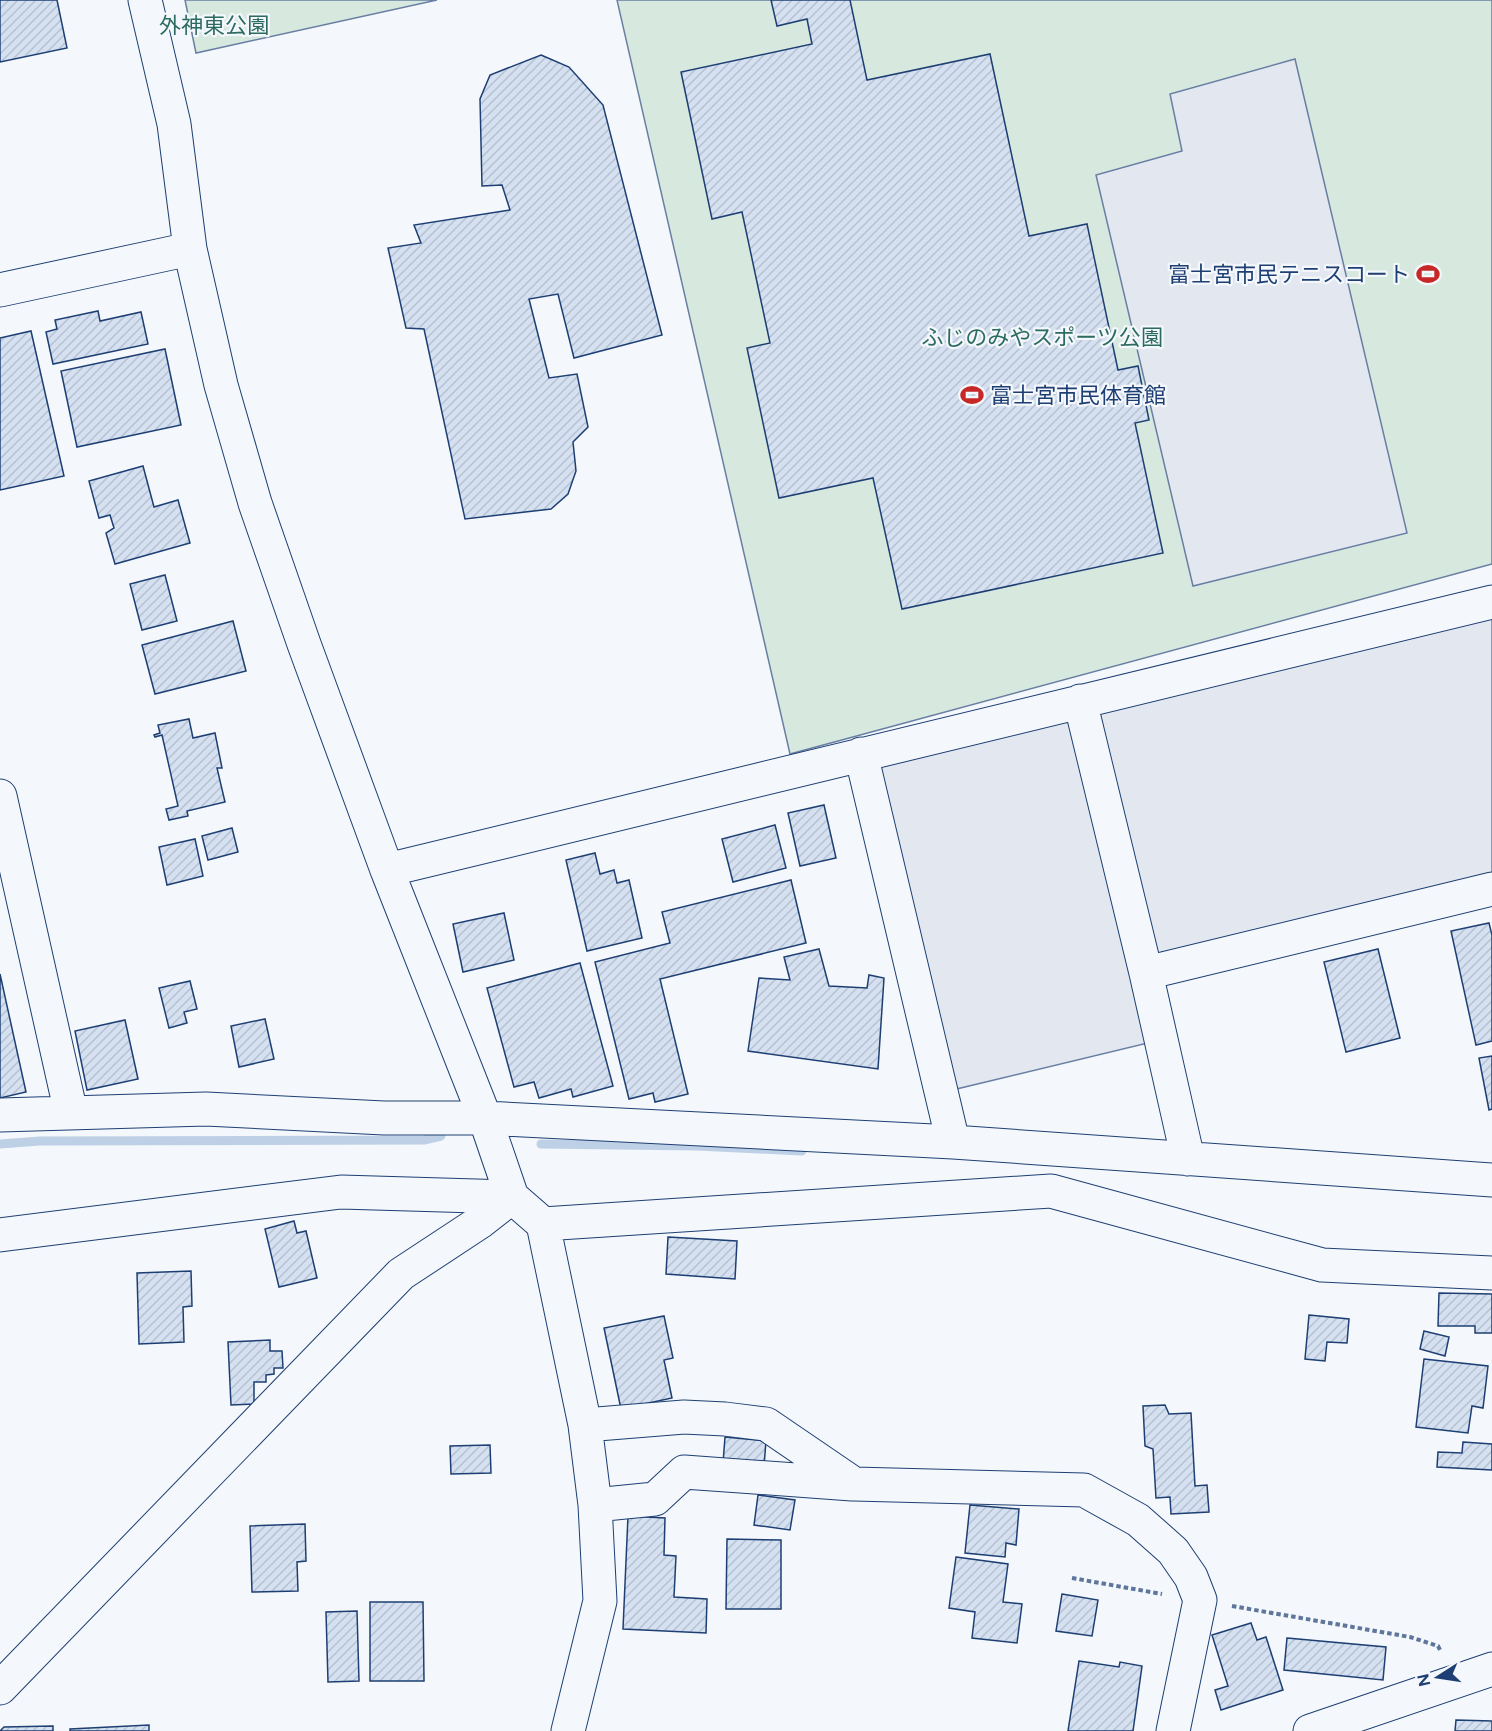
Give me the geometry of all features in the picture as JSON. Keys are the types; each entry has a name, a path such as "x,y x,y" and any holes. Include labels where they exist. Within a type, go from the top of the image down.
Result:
{"street":[{"path":"145,0 174,124 190,249 221,385 255,503 387,870 485,1118 512,1197 543,1224 585,1425 595,1505 600,1601 568,1731"},
{"path":"0,290 190,249"},
{"path":"387,870 1492,602"},
{"path":"1080,701 1146,973 1188,1159"},
{"path":"861,754 953,1142"},
{"path":"0,796 71,1113"},
{"path":"1146,973 1492,889"},
{"path":"0,1115 206,1109 384,1118 485,1118 953,1142 1492,1180"},
{"path":"543,1224 1051,1191 1322,1265 1492,1273"},
{"path":"0,1235 340,1192 512,1197"},
{"path":"0,1688 401,1274 480,1222 512,1197"},
{"path":"585,1425 684,1417 766,1424 854,1484"},
{"path":"595,1505 655,1498 684,1472 854,1484 1084,1490 1138,1520 1173,1551 1191,1577 1200,1600 1173,1731"},
{"path":"1310,1731 1492,1669"}],"path":[{"path":"1072,1578 1410,1637 1438,1646 1452,1683"}],"green space":[{"name":"外神東公園","path":"185,0 437,0 196,53"},
{"name":"ふじのみやスポーツ公園","path":"617,0 1492,0 1492,564 790,754"}],"shaded area":[{"path":"1295,59 1407,533 1193,586 1096,175 1182,151 1170,94"},
{"path":"1492,610 1492,881 1153,964 1090,708"},
{"path":"1074,712 1152,1042 948,1091 871,763"}],"building":[{"path":"0,0 57,0 67,48 0,62"},
{"path":"771,0 850,0 867,80 990,54 1029,236 1087,224 1118,370 1138,366 1149,420 1135,423 1163,553 902,609 873,478 779,498 747,348 770,343 742,212 712,219 681,72 812,44 807,19 777,26"},
{"path":"541,55 569,67 603,105 662,335 574,358 558,294 529,299 549,378 577,374 588,427 573,442 576,471 568,494 551,509 465,519 424,329 406,328 388,248 421,243 414,225 510,210 502,185 482,186 480,99 490,75"},
{"path":"98,311 100,321 141,312 148,344 53,364 46,332 57,329 55,320"},
{"path":"31,331 64,476 0,490 0,338"},
{"path":"165,349 181,425 77,447 61,371"},
{"path":"143,466 154,507 178,500 190,543 115,564 106,533 114,528 110,515 99,518 89,481"},
{"path":"165,575 177,621 142,630 130,584"},
{"path":"233,621 246,671 155,694 142,645"},
{"path":"189,719 193,738 215,733 222,768 217,768 225,802 187,811 188,816 169,820 166,809 178,806 162,735 155,737 154,735 160,733 158,725"},
{"path":"824,805 836,858 800,866 788,813"},
{"path":"775,825 786,868 733,882 722,839"},
{"path":"232,828 238,852 208,860 202,836"},
{"path":"195,839 203,876 167,885 159,847"},
{"path":"595,853 600,874 614,870 617,883 629,880 642,938 587,951 566,860"},
{"path":"791,880 806,943 660,979 688,1094 655,1102 653,1093 629,1099 595,962 670,943 662,912"},
{"path":"504,913 514,960 463,972 453,924"},
{"path":"1489,923 1492,935 1492,1041 1476,1045 1451,931"},
{"path":"819,949 829,986 867,988 869,975 884,978 878,1069 748,1051 759,978 790,980 784,957"},
{"path":"1378,949 1400,1038 1346,1052 1324,962"},
{"path":"580,963 613,1086 573,1097 571,1089 539,1098 534,1082 514,1087 487,988"},
{"path":"0,974 26,1092 0,1098"},
{"path":"190,981 197,1009 184,1012 187,1023 169,1028 159,988"},
{"path":"265,1019 274,1059 239,1067 231,1026"},
{"path":"125,1020 138,1079 87,1090 75,1031"},
{"path":"1492,1056 1492,1109 1489,1110 1479,1058"},
{"path":"294,1221 297,1233 306,1231 317,1278 279,1287 265,1229"},
{"path":"668,1237 737,1241 735,1279 666,1274"},
{"path":"191,1271 192,1306 183,1307 184,1342 139,1344 137,1273"},
{"path":"1439,1293 1492,1294 1492,1333 1475,1333 1475,1326 1438,1326"},
{"path":"1309,1315 1349,1319 1347,1343 1327,1342 1325,1361 1305,1359"},
{"path":"664,1316 673,1358 664,1360 672,1398 621,1409 604,1328"},
{"path":"1424,1331 1449,1337 1445,1356 1420,1349"},
{"path":"270,1340 270,1351 282,1351 283,1368 274,1368 274,1374 266,1375 266,1382 254,1382 254,1404 231,1405 228,1342"},
{"path":"1424,1359 1488,1366 1483,1408 1472,1406 1468,1433 1416,1427"},
{"path":"1165,1405 1169,1414 1191,1413 1195,1486 1207,1485 1209,1512 1171,1514 1170,1497 1156,1498 1153,1449 1145,1446 1143,1406"},
{"path":"725,1437 766,1441 764,1466 723,1463"},
{"path":"1463,1442 1492,1444 1492,1470 1437,1467 1438,1452 1462,1453"},
{"path":"490,1445 491,1473 451,1474 450,1446"},
{"path":"758,1495 795,1500 790,1530 754,1525"},
{"path":"970,1505 1019,1509 1016,1545 1006,1543 1005,1557 965,1553"},
{"path":"628,1516 665,1518 664,1555 676,1556 674,1597 707,1599 706,1633 623,1629"},
{"path":"305,1524 306,1561 297,1562 298,1591 252,1592 250,1526"},
{"path":"727,1539 781,1540 781,1609 726,1609"},
{"path":"956,1557 1008,1564 1003,1602 1022,1604 1017,1643 972,1638 975,1612 949,1608"},
{"path":"1062,1594 1098,1600 1092,1636 1056,1631"},
{"path":"370,1602 423,1602 424,1681 370,1681"},
{"path":"357,1611 359,1681 328,1682 326,1612"},
{"path":"1251,1623 1257,1640 1266,1637 1283,1690 1221,1710 1215,1690 1228,1686 1212,1635"},
{"path":"1287,1638 1386,1647 1383,1680 1284,1670"},
{"path":"1079,1661 1119,1667 1120,1662 1142,1666 1133,1731 1068,1731"},
{"path":"1456,1720 1492,1721 1492,1731 1455,1731"},
{"path":"149,1725 149,1731 70,1731 70,1729"},
{"path":"53,1726 53,1731 0,1731 4,1727"}],"waterway":[{"path":"0,1144 40,1141 424,1140 441,1136"},
{"path":"541,1144 697,1146 802,1151"}],"place":[{"name":"富士宮市民テニスコート","path":"1428,274"},
{"name":"富士宮市民体育館","path":"972,395"}]}
